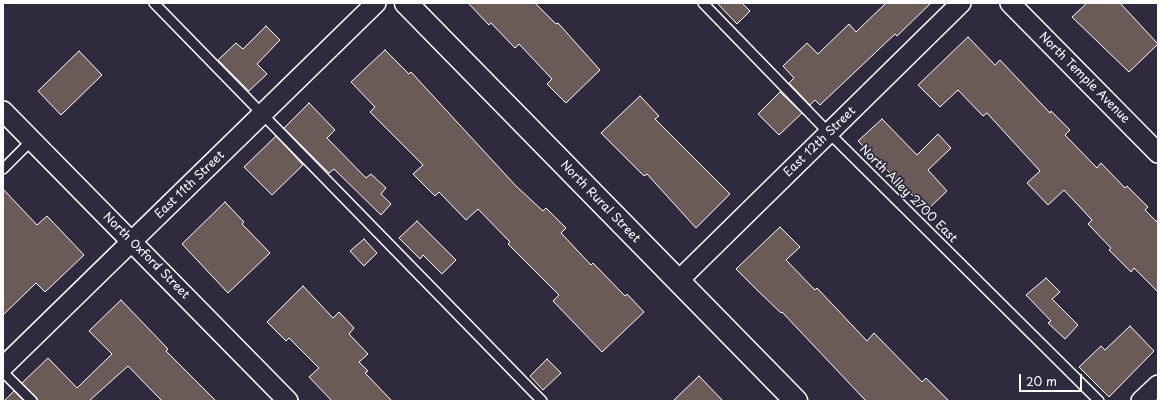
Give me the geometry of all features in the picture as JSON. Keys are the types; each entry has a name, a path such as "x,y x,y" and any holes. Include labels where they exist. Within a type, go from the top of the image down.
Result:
{"main road":[{"name":"North Rural Street","path":"406,3 796,401"}],"street":[{"name":"East 11th Street","path":"3,367 376,3"},
{"name":"East 12th Street","path":"678,281 961,3"},
{"name":"North Temple Avenue","path":"1010,3 1158,153"},
{"name":"North Oxford Street","path":"3,112 288,401"},
{"path":"1142,401 1158,385"}],"lane":[{"path":"154,3 542,401"},
{"name":"North Alley 2700 East","path":"703,3 829,133 1099,401"},
{"path":"3,169 32,140"},
{"path":"3,372 32,401"}],"building":[{"path":"468,3 535,3 556,24 558,23 600,70 566,103 547,84 552,79 519,44 515,48 491,23 489,25"},
{"path":"717,3 742,3 750,11 737,24"},
{"path":"886,3 931,3 897,36 895,34 820,105 815,100 810,105 789,83 794,78 783,66 807,43 818,54 849,24 856,32"},
{"path":"1087,3 1120,3 1158,44 1129,72 1072,17"},
{"path":"266,26 280,40 257,64 267,74 249,91 218,60 236,43 243,49"},
{"path":"968,37 995,65 1000,60 1050,113 1051,111 1070,130 1065,135 1097,168 1101,163 1125,188 1127,186 1148,207 1145,210 1158,223 1158,292 1134,268 1131,272 1109,250 1111,248 1088,224 1092,220 1064,190 1048,205 1027,183 1040,171 987,113 983,116 958,90 940,107 918,85"},
{"path":"385,50 409,74 411,72 516,186 543,211 546,208 566,228 561,233 591,265 593,263 625,296 627,294 644,312 602,352 553,301 559,295 508,244 510,242 478,209 466,220 439,192 435,196 413,174 423,165 370,112 375,107 351,82"},
{"path":"79,51 102,75 61,115 38,91"},
{"path":"780,92 802,113 779,135 758,114"},
{"path":"640,96 659,116 655,119 730,194 696,228 647,174 644,176 601,133"},
{"path":"309,103 335,130 327,138 366,178 371,174 386,188 381,194 391,204 381,215 334,169 329,173 284,128"},
{"path":"882,119 917,155 938,134 951,148 928,170 947,191 927,210 858,141"},
{"path":"276,136 303,165 272,195 244,167"},
{"path":"3,189 37,225 47,216 84,255 45,292 36,283 3,315"},
{"path":"225,202 244,222 242,224 270,253 228,293 182,244"},
{"path":"417,221 456,260 442,274 423,255 420,259 399,238"},
{"path":"780,227 800,247 786,260 815,290 817,288 867,341 874,333 922,382 926,378 949,401 866,401 782,312 781,313 736,269"},
{"path":"364,239 377,253 364,266 350,251"},
{"path":"1046,278 1060,292 1052,299 1078,325 1065,339 1048,323 1051,321 1026,295"},
{"path":"303,286 333,318 339,312 354,328 349,334 368,354 359,362 368,371 365,373 392,401 332,401 309,377 319,368 289,338 286,341 267,322"},
{"path":"121,300 168,349 166,351 216,401 162,401 128,366 89,401 38,401 22,383 48,358 77,388 112,354 89,331"},
{"path":"1130,326 1154,351 1109,397 1079,367 1101,346 1105,350"},
{"path":"547,359 561,373 543,390 530,376"},
{"path":"699,376 723,401 673,401"},
{"path":"14,391 24,401 4,401"}]}
